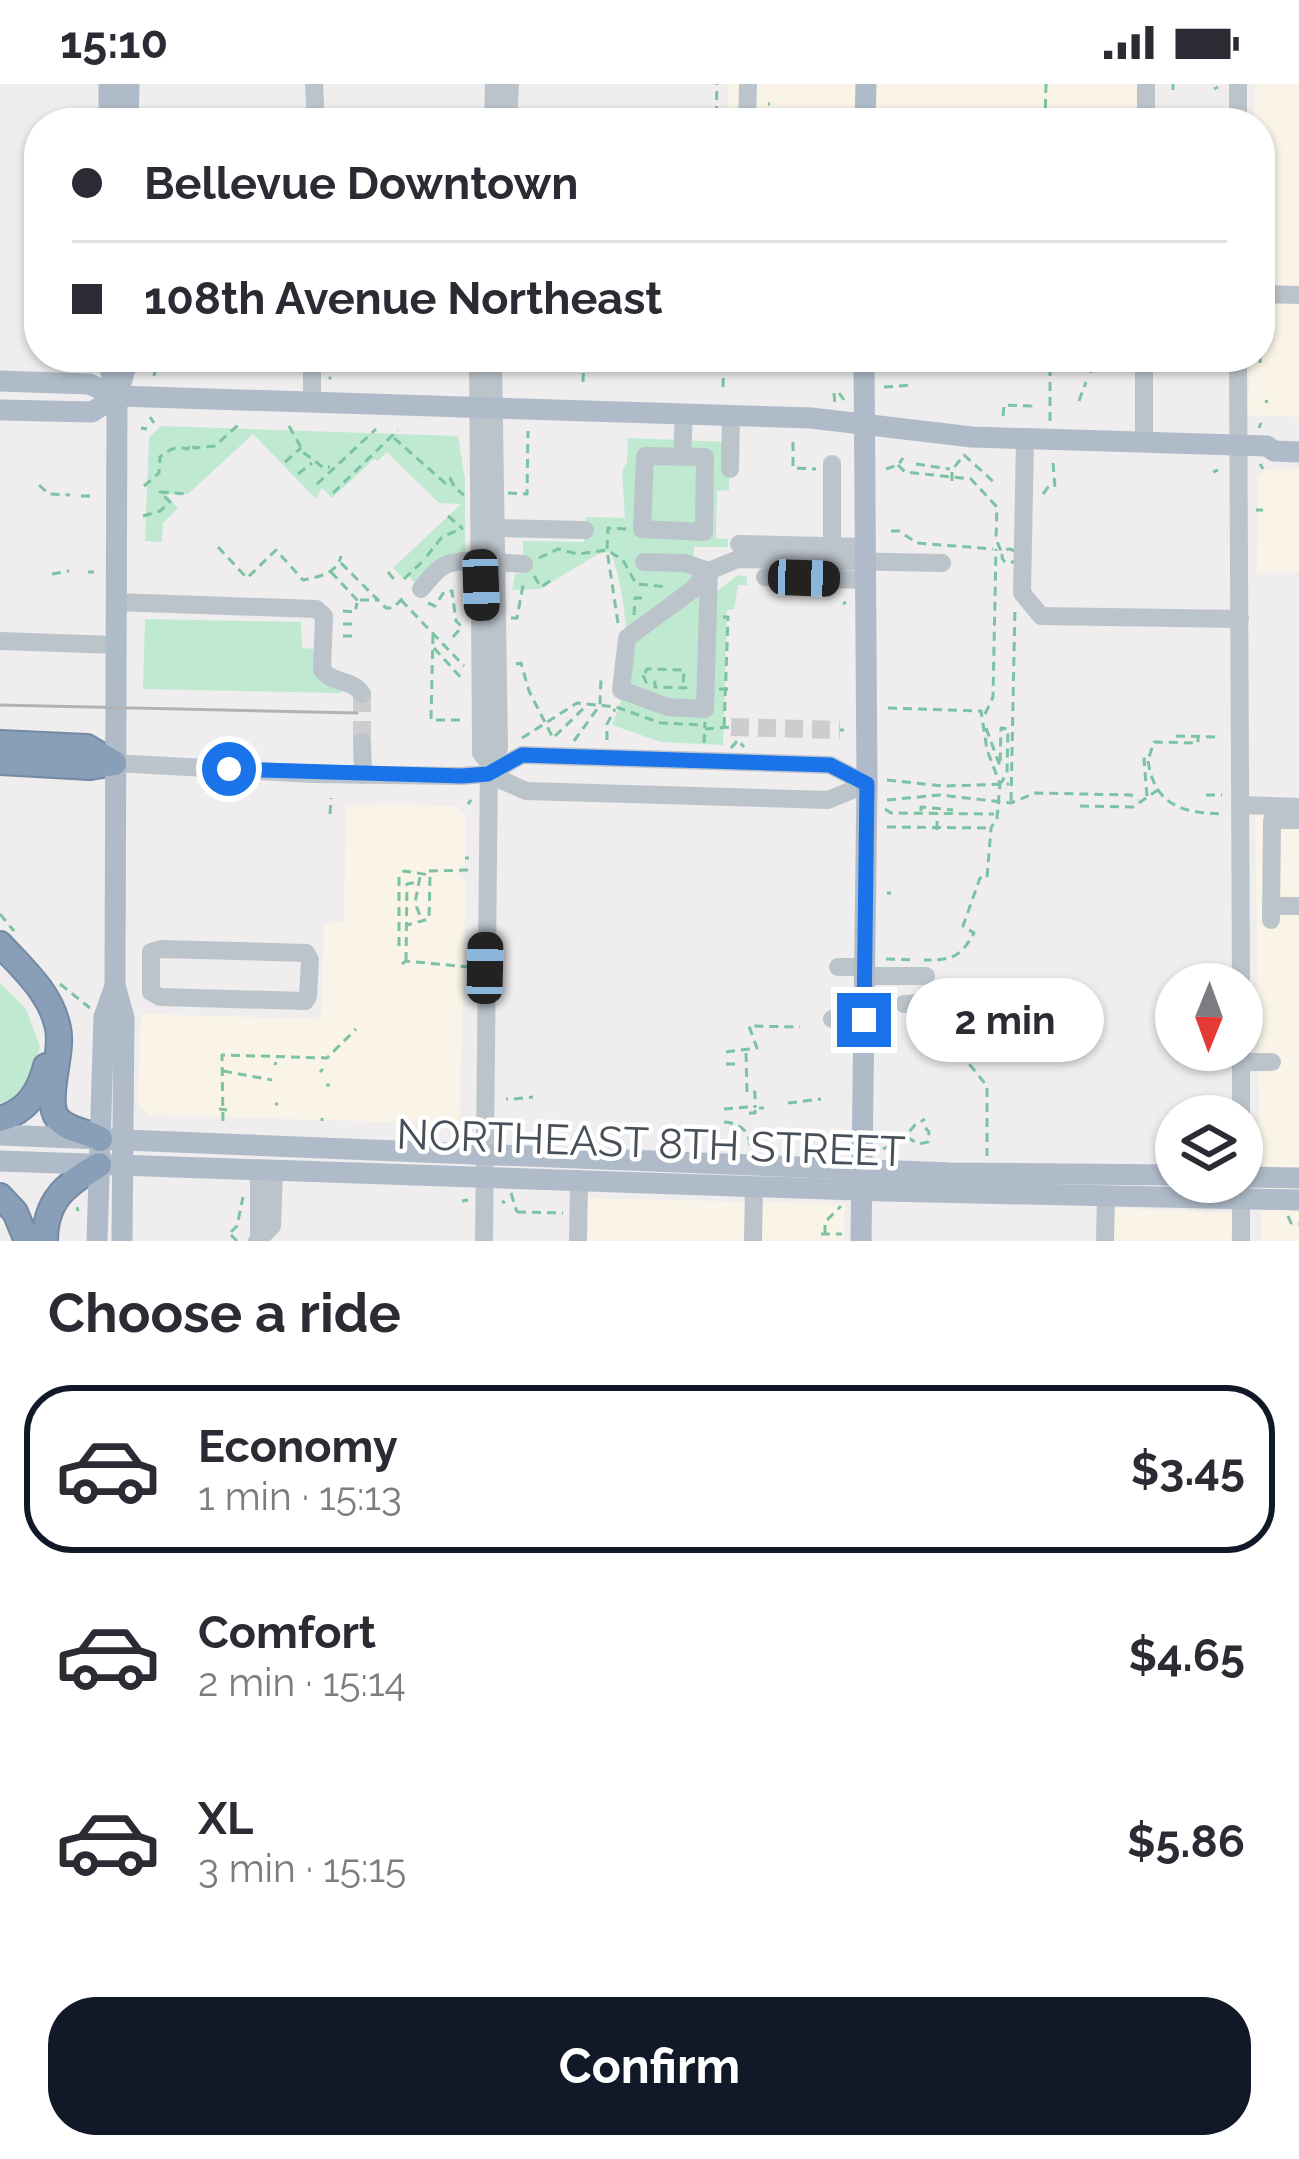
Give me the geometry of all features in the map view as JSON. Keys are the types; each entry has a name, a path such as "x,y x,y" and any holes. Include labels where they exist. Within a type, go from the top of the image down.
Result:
{"highway":[{"path":"0,742 87,747 114,763"},
{"path":"0,762 89,767 114,763"},
{"path":"0,944 43,992 56,1020 60,1055 51,1101 56,1115 111,1152 60,1191 49,1210 45,1241"},
{"path":"0,968 37,1004 47,1051 44,1073 30,1102 0,1119"},
{"path":"0,1196 15,1212 28,1241"}],"main road":[{"path":"97,1241 111,1152 123,1114 114,763 117,396 111,372"},
{"path":"0,410 92,412 117,396 124,372"},
{"path":"852,1238 893,1012 872,967 877,782 865,563 863,372"},
{"path":"0,381 89,384 117,396 811,418 1025,440 1057,428 1144,443 1299,452"},
{"path":"1260,453 1278,438 1299,438"},
{"path":"116,978 104,1017 111,1152 122,1241"},
{"path":"123,1114 151,1142"},
{"name":"NORTHEAST 8TH STREET","path":"0,1136 267,1170 485,1166 579,1180 754,1186 862,1179 1155,1175"},
{"name":"NORTHEAST 8TH STREET","path":"0,1161 111,1152 151,1142 485,1166 862,1179 1106,1196 1155,1192"},
{"name":"NORTHEAST 8TH STREET","path":"1263,1183 1299,1178"},
{"name":"NORTHEAST 8TH STREET","path":"1263,1193 1298,1205"}],"street":[{"path":"312,372 312,400"},
{"path":"481,372 495,528 487,567 488,587 496,595 499,748 488,770"},
{"path":"484,1241 488,770 482,753 491,372"},
{"path":"1144,372 1144,443"},
{"path":"1238,372 1240,619 1229,805 1240,877 1241,963"},
{"path":"682,457 684,414"},
{"path":"730,415 730,469"},
{"path":"1025,440 1022,593 1041,616 1058,621 1240,619"},
{"path":"704,532 705,457 645,455 642,529 704,532 714,541 734,543 832,546 865,563"},
{"path":"824,466 832,486 832,546"},
{"path":"832,486 864,486"},
{"path":"495,528 585,530"},
{"path":"709,571 705,709 668,707 621,690 627,638 692,590 709,571 738,559 759,574 865,563 942,563"},
{"path":"408,592 434,581 457,560 528,569"},
{"path":"644,562 685,563 709,571"},
{"path":"167,605 168,584"},
{"path":"207,585 207,608"},
{"path":"116,602 322,611 322,670 328,677 356,686 362,694"},
{"path":"0,641 116,645"},
{"path":"362,742 363,775"},
{"path":"114,763 363,775 488,770 522,755 830,765 877,782"},
{"path":"488,770 526,791 828,800 877,782"},
{"path":"1229,805 1299,807"},
{"path":"1299,820 1272,820 1271,913 1299,906"},
{"path":"1240,877 1271,877"},
{"path":"161,949 306,953 310,959 304,1001 160,997 152,992 151,970 151,952 161,949"},
{"path":"838,967 932,977"},
{"path":"116,978 151,970"},
{"path":"832,1019 893,1012"},
{"path":"1263,1060 1271,1062"},
{"path":"254,1239 267,1170"},
{"path":"578,1241 579,1180"},
{"path":"753,1241 754,1186"},
{"path":"1105,1241 1106,1196"},
{"path":"1241,1203 1241,1241"}],"path":[{"path":"583,372 583,382"},
{"path":"723,387 724,372"},
{"path":"1052,372 1057,428"},
{"path":"1079,400 1086,382"},
{"path":"884,387 913,385"},
{"path":"836,406 836,393 844,400"},
{"path":"1003,416 1004,405 1031,406 1031,402"},
{"path":"150,417 154,424"},
{"path":"144,486 159,473 160,457 169,449 187,449 193,444 194,448 212,448 238,425"},
{"path":"289,427 313,462 332,469"},
{"path":"317,484 376,429"},
{"path":"333,493 398,430"},
{"path":"506,493 527,494 528,431"},
{"path":"372,436 384,444"},
{"path":"394,438 445,483 450,478 465,496"},
{"path":"794,442 793,468 824,466"},
{"path":"285,462 302,447"},
{"path":"952,479 952,470 964,455 996,484"},
{"path":"926,472 927,457"},
{"path":"886,470 903,458"},
{"path":"913,472 915,461 952,470"},
{"path":"298,474 313,462"},
{"path":"1041,496 1054,485 1053,464"},
{"path":"898,465 905,472 971,479 998,507 993,697 982,718 1000,766 1000,728 1008,729 1007,772 1000,784"},
{"path":"39,485 49,494 70,495"},
{"path":"143,515 160,511 170,502 160,491 188,494"},
{"path":"81,496 95,496"},
{"path":"218,547 248,578 276,550 303,580 331,572 340,559 386,608 408,592 442,537 463,528 448,516"},
{"path":"627,638 617,638 608,528 632,529"},
{"path":"891,531 916,543 1000,550"},
{"path":"517,617 528,569 558,549 577,554 607,550 623,560 631,581 669,587"},
{"path":"528,569 541,587 553,579"},
{"path":"52,574 69,571"},
{"path":"331,572 358,602"},
{"path":"388,572 398,583"},
{"path":"646,586 646,598"},
{"path":"408,592 433,607 445,592 452,591 456,621 463,628 448,641"},
{"path":"408,592 433,635 431,720 466,721"},
{"path":"343,611 355,612 363,598 376,600"},
{"path":"1011,803 1015,604"},
{"path":"704,743 705,728 728,728 728,617 708,616"},
{"path":"342,622 355,624"},
{"path":"433,635 448,641 465,667"},
{"path":"343,636 354,636"},
{"path":"433,647 466,682"},
{"path":"517,664 521,663 553,738 588,703"},
{"path":"647,670 684,670 683,688 655,687 643,675 647,670"},
{"path":"579,736 601,705 601,677"},
{"path":"514,742 562,712 588,703 616,707 607,724 607,748"},
{"path":"872,967 952,960 962,955 974,933 963,926 980,878 987,878 990,870 991,828 1000,803 1000,784 987,750 981,711 888,707"},
{"path":"562,712 571,723"},
{"path":"578,716 588,725"},
{"path":"595,716 607,724"},
{"path":"1176,736 1218,737"},
{"path":"1183,811 1160,788 1149,760 1154,742 1198,742 1198,737"},
{"path":"1147,796 1144,759 1149,760"},
{"path":"877,782 1011,784"},
{"path":"1079,795 1080,808 1133,807 1160,788"},
{"path":"887,800 940,795 1011,803 1028,794 1131,796 1138,800"},
{"path":"1206,795 1229,805"},
{"path":"330,814 331,798"},
{"path":"1183,811 1186,804"},
{"path":"1183,811 1229,805"},
{"path":"921,813 921,807 953,808 959,813"},
{"path":"884,808 891,813 997,814"},
{"path":"937,813 937,829"},
{"path":"959,813 959,828"},
{"path":"959,813 959,828"},
{"path":"972,813 972,828"},
{"path":"886,827 991,828"},
{"path":"399,946 399,877 404,871 469,870"},
{"path":"407,925 429,919 430,875 425,872"},
{"path":"421,919 415,903 419,880 407,884 405,963 468,967"},
{"path":"407,902 415,903"},
{"path":"932,977 943,1031 969,1057 987,1086 987,1158"},
{"path":"893,1012 941,1016"},
{"path":"726,1052 757,1048 749,1026 800,1027"},
{"path":"224,1121 222,1055 327,1058 356,1029"},
{"path":"724,1108 748,1107 748,1113 755,1113 755,1092 747,1092 746,1051"},
{"path":"725,1064 737,1064"},
{"path":"221,1070 272,1080"},
{"path":"509,1099 533,1097"},
{"path":"788,1103 821,1099"},
{"path":"755,1108 764,1108"},
{"path":"887,1149 924,1121 928,1142 918,1144 906,1136"},
{"path":"724,1123 742,1128 750,1146"},
{"path":"237,1241 231,1234 245,1195"},
{"path":"512,1196 517,1213 564,1213"},
{"path":"1298,1205 1288,1220 1299,1224"},
{"path":"837,1209 825,1222 823,1234 852,1238"},
{"path":"237,1226 254,1239"}],"shaded area":[{"path":"728,84 1139,84 1139,108 727,108"},
{"path":"1255,84 1299,84 1299,417 1248,415 1249,372 1275,372 1275,108 1254,108"},
{"path":"1266,469 1299,469 1299,572 1257,572 1258,477"},
{"path":"346,805 460,807 460,813 466,814 465,865 460,866 460,878 465,878 465,917 459,1124 151,1115 145,1111 138,1102 141,1014 321,1019 324,926 344,921"},
{"path":"1255,811 1299,812 1299,1241 1261,1241 1263,963 1257,963"},
{"path":"581,1198 845,1204 844,1241 580,1241"},
{"path":"1108,1208 1232,1212 1231,1241 1108,1241"}],"green space":[{"path":"161,426 458,436 465,480 465,551 451,554 415,583 409,576 404,579 393,568 461,504 439,503 387,452 332,498 322,488 316,499 253,434 188,494 166,494 178,508 163,523 162,542 145,541 149,437"},
{"path":"628,438 730,442 729,490 717,491 716,538 728,539 728,547 694,547 692,589 717,591 738,575 747,577 747,585 738,585 734,609 727,610 723,745 661,742 612,725 624,685 626,639 622,593 611,552 598,554 540,589 512,590 515,574 524,573 523,541 584,542 586,517 625,518 622,471"},
{"path":"145,619 301,622 302,648 314,649 342,693 143,689"},
{"path":"0,983 26,1009 40,1047 22,1088 0,1103"}],"tunnel":[{"path":"362,694 362,742"},
{"path":"731,727 840,730"}],"tram line":[{"path":"0,705 357,713"}],"route":[{"path":"229,769 462,776 488,774 522,755 830,765 867,784 864,1020"}]}
